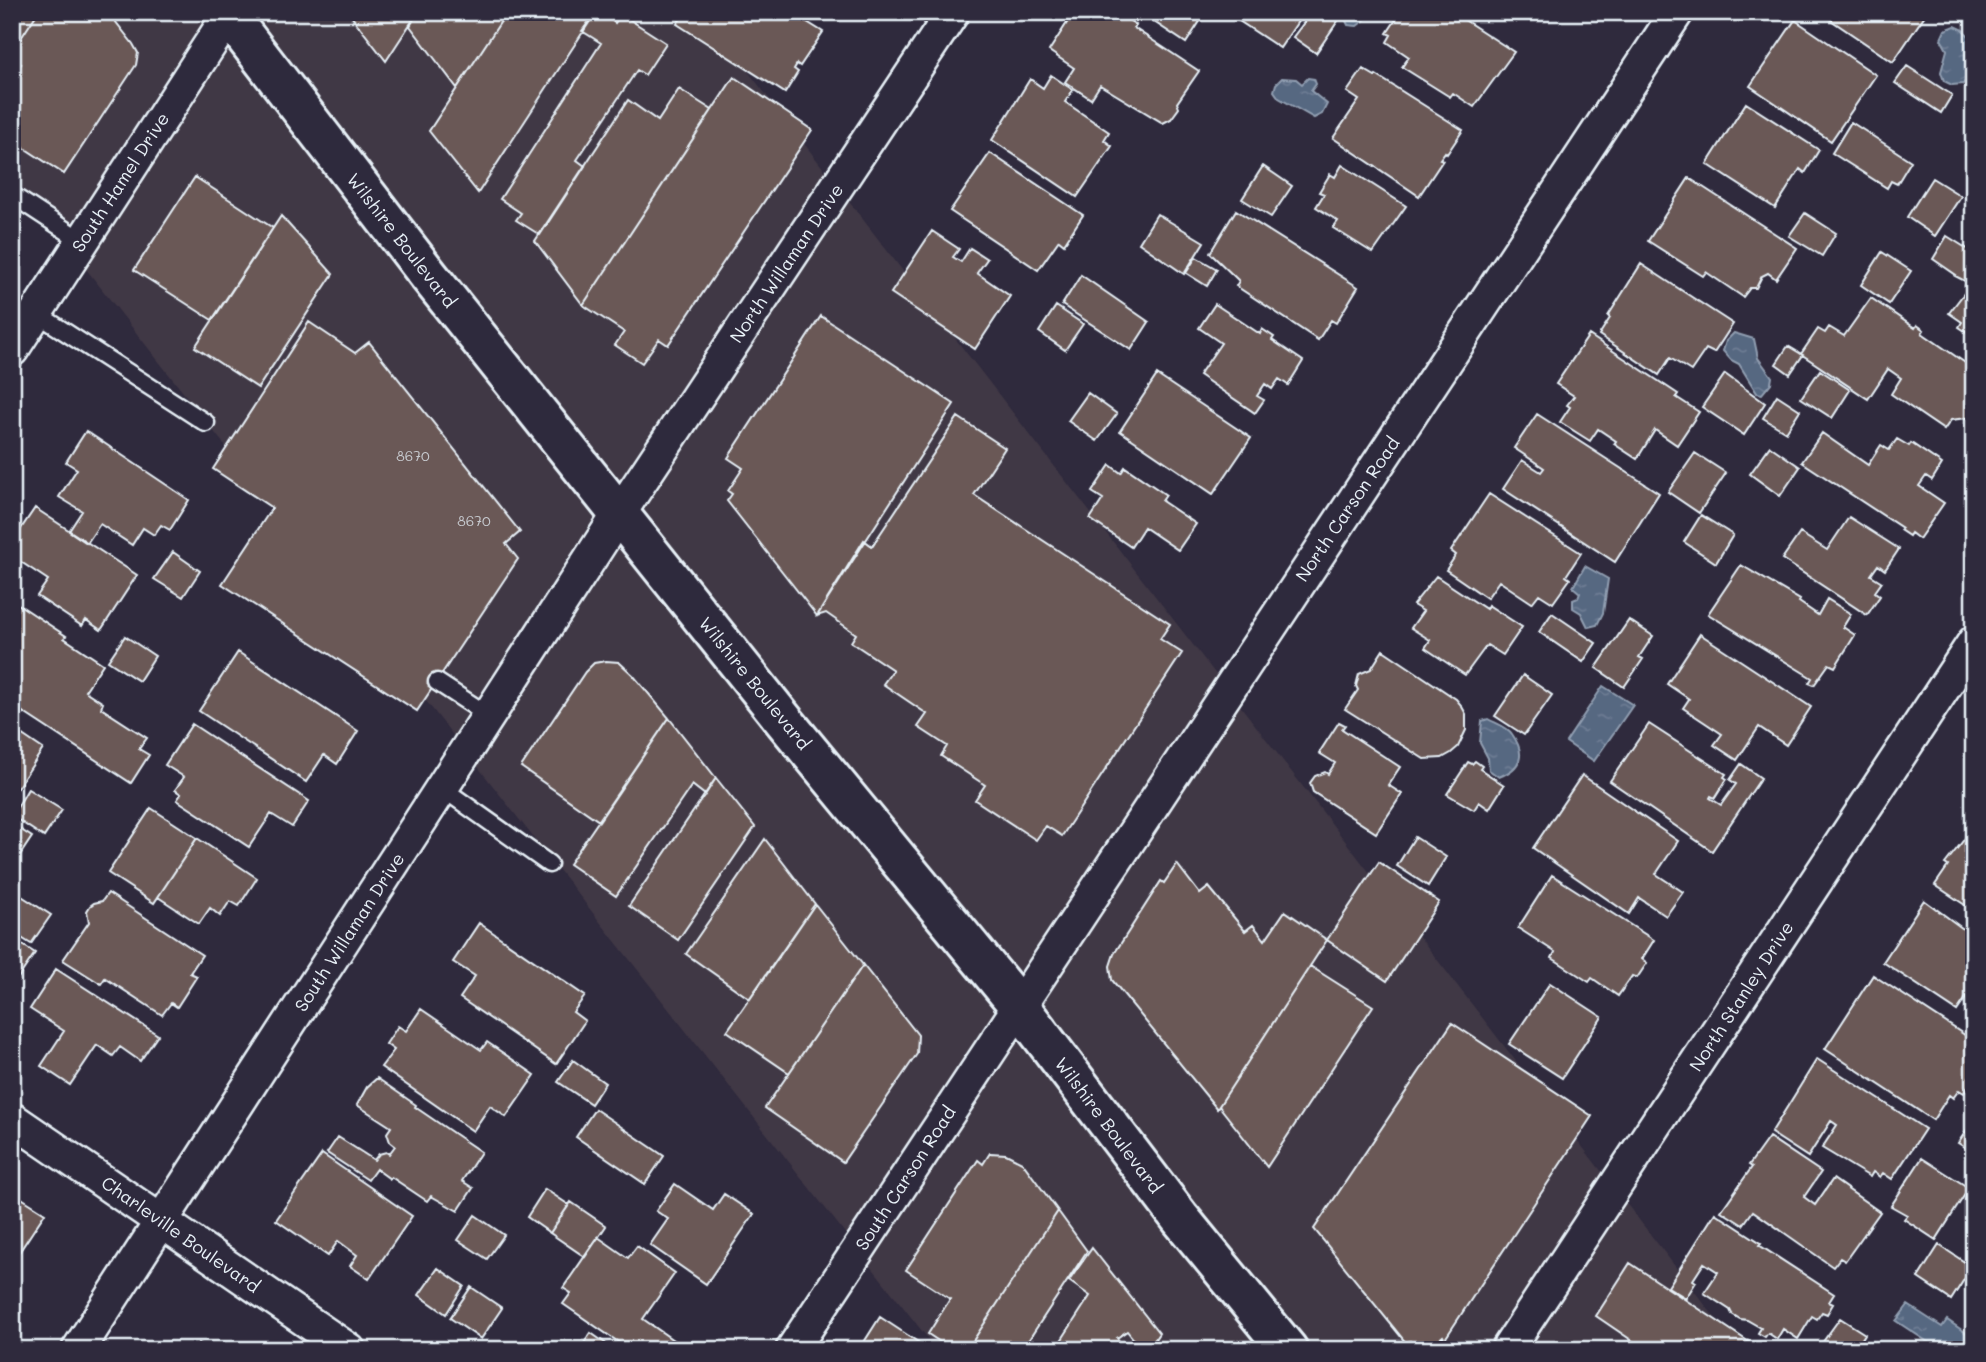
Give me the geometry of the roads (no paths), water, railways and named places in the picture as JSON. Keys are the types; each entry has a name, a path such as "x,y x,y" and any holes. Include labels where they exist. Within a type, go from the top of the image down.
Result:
{"main road":[{"name":"Wilshire Boulevard","path":"229,13 429,276 1018,1006 1180,1218 1288,1350"}],"street":[{"name":"North Willaman Drive","path":"619,514 953,12"},
{"name":"North Carson Road","path":"1018,1006 1677,12"},
{"name":"South Hamel Drive","path":"12,350 229,13"},
{"name":"South Willaman Drive","path":"78,1350 619,514"},
{"name":"North Stanley Drive","path":"1507,1350 1974,642"},
{"name":"South Carson Road","path":"793,1350 1018,1006"},
{"name":"Charleville Boulevard","path":"12,1119 349,1350"}],"lane":[{"path":"12,195 82,241"},
{"path":"36,313 206,423"},
{"path":"437,682 489,716"},
{"path":"442,788 549,864"}],"water":[{"path":"1342,12 1375,12 1357,26 1348,25"},
{"path":"1955,26 1974,41 1974,69 1963,84 1952,85 1944,81 1941,72 1947,50 1941,39 1945,30"},
{"path":"1282,78 1296,79 1302,84 1308,78 1314,79 1316,84 1311,91 1327,104 1322,114 1314,118 1279,98 1274,91"},
{"path":"1734,333 1754,339 1758,358 1772,377 1771,383 1762,394 1757,393 1739,364 1723,351 1726,341"},
{"path":"1585,566 1608,579 1603,613 1597,625 1588,627 1581,613 1573,608 1573,600 1578,598 1580,593 1573,587"},
{"path":"1603,686 1633,705 1594,761 1566,742"},
{"path":"1488,719 1510,732 1519,748 1517,765 1499,777 1489,770 1488,758 1480,743 1482,721"},
{"path":"1908,1305 1942,1327 1947,1320 1972,1337 1964,1350 1940,1350 1896,1321"}]}
